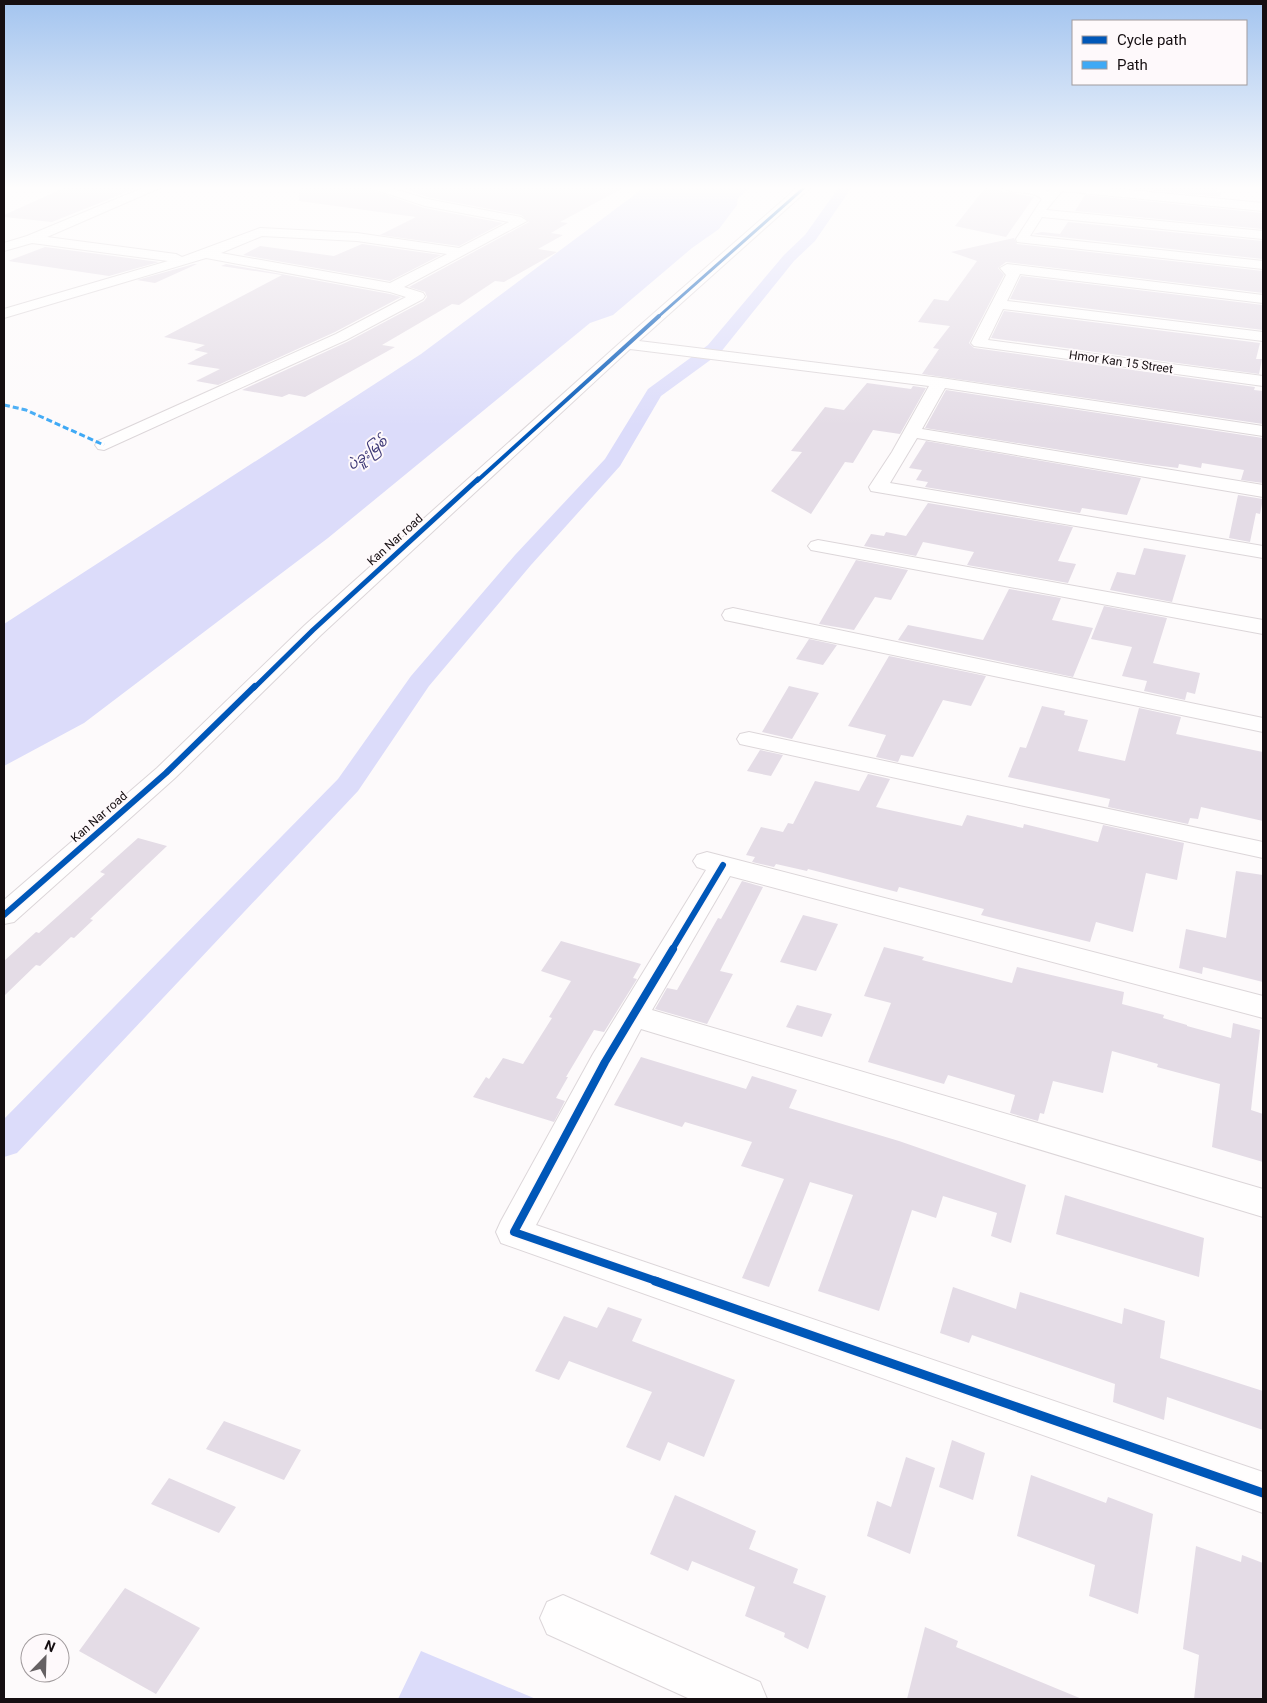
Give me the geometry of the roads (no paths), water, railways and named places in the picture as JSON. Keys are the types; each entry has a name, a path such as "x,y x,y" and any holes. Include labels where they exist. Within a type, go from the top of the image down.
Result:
{"street":[{"path":"4,314 162,266"},
{"path":"104,444 341,337 418,296 392,288 274,266"},
{"path":"392,288 431,266"},
{"name":"Kan Nar road","path":"4,915 166,773 313,630 626,344 714,266"},
{"path":"1263,299 1007,268 1013,274 999,304 1263,337"},
{"name":"Hmor Kan 15 Street","path":"999,304 979,343 1263,381"},
{"path":"626,344 940,383 1263,431"},
{"path":"940,383 878,487 1263,552"},
{"path":"911,432 1263,491"},
{"path":"818,546 1263,627"},
{"path":"733,615 1263,725"},
{"path":"749,739 1263,850"},
{"path":"1263,1007 715,863 514,1232 1263,1493"},
{"path":"633,1015 1263,1203"},
{"path":"563,1618 743,1699"}],"water":[{"name":"ပဲခူးမြစ်","path":"538,266 670,266 613,315 590,323 328,538 84,723 4,766 4,624 421,354"},
{"path":"421,1651 536,1699 398,1699"}],"waterway":[{"path":"4,1143 348,785 420,681 523,560 613,462 654,393 714,349 782,266"}]}
